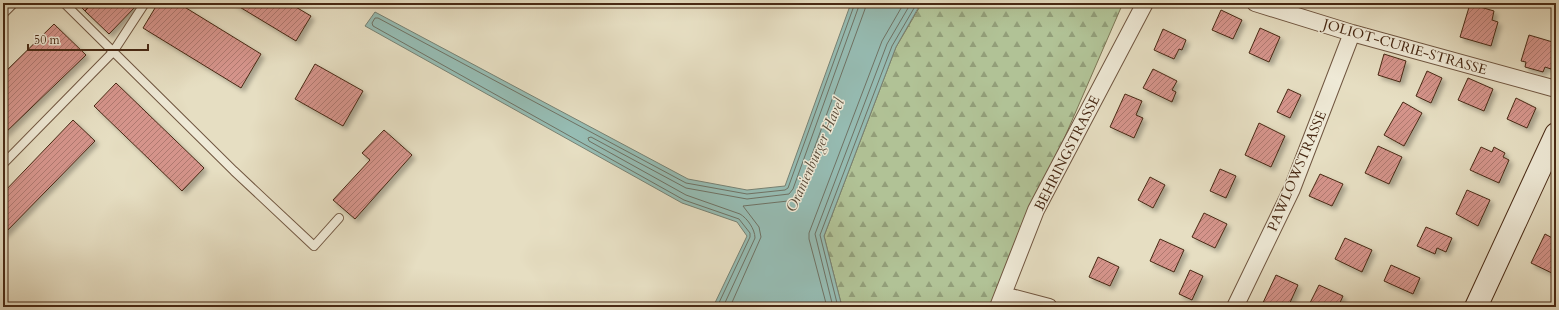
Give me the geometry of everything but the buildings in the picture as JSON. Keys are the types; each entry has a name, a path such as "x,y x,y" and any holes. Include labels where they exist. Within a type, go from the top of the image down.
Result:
{"street":[{"name":"BEHRINGSTRASSE","path":"1001,301 1036,210 1145,3"},
{"name":"JOLIOT-CURIE-STRASSE","path":"1255,3 1352,33 1556,89"},
{"name":"PAWLOWSTRASSE","path":"1235,307 1292,189 1352,33"},
{"path":"1476,307 1556,134"},
{"path":"1001,301 1049,307"}],"lane":[{"path":"3,14 14,3"},
{"path":"64,3 234,171 314,246 339,218"},
{"path":"4,161 113,52 145,3"}],"green space":[{"path":"922,3 1123,3 991,307 842,307 824,236 896,47"}],"water":[{"name":"Oranienburger Havel","path":"851,3 921,3 896,47 824,236 842,307 713,307 747,236 737,222 682,203 365,26 375,12 688,179 747,190 785,186"}]}
